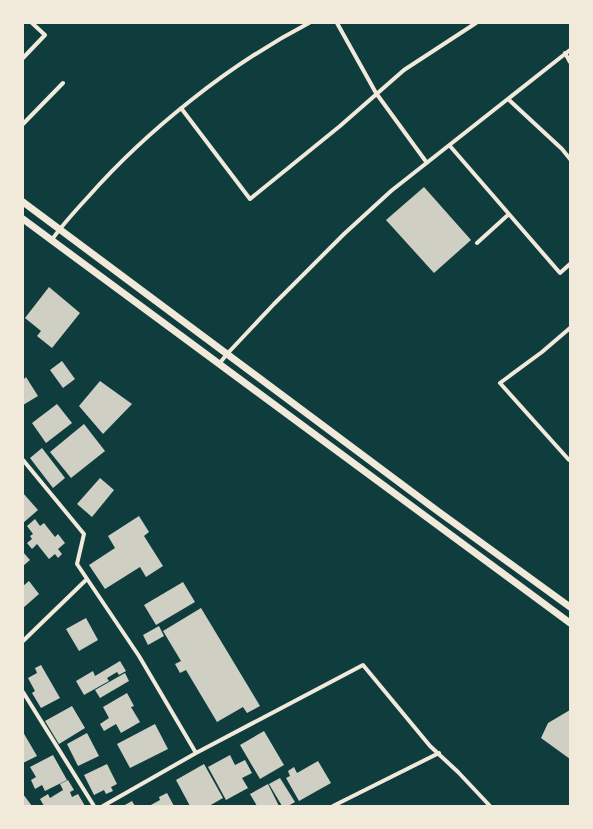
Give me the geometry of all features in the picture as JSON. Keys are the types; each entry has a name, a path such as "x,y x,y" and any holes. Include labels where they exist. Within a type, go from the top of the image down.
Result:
{"street":[{"path":"23,58 45,35 32,23"},
{"path":"51,241 59,229 111,171 181,108 239,66 292,32 309,23"},
{"path":"337,23 376,93 427,163"},
{"path":"181,108 250,199 340,126 404,70 476,23"},
{"path":"219,364 344,234 391,191 570,50"},
{"path":"565,53 570,62"},
{"path":"23,124 63,83"},
{"path":"508,99 562,149 570,159"},
{"path":"450,146 560,274 570,264"},
{"path":"23,202 570,608"},
{"path":"477,243 509,214"},
{"path":"23,219 570,623"},
{"path":"568,460 500,383 542,352 570,328"},
{"path":"23,460 84,534 77,564 139,656 196,753"},
{"path":"23,641 87,580"},
{"path":"103,806 196,753 266,718 363,665 430,746 439,753 490,806"},
{"path":"23,695 94,806"},
{"path":"333,806 439,753"}],"building":[{"path":"424,187 471,240 434,273 386,220"},
{"path":"49,287 80,313 52,348 37,336 41,331 25,318"},
{"path":"62,361 75,379 63,388 50,370"},
{"path":"26,377 38,396 23,405 23,380"},
{"path":"100,381 132,404 103,434 79,406"},
{"path":"57,404 72,423 46,443 32,423"},
{"path":"84,424 105,451 71,478 50,452"},
{"path":"42,448 65,478 53,488 30,458"},
{"path":"100,478 114,490 92,517 77,504"},
{"path":"23,493 38,510 23,523"},
{"path":"139,516 149,532 144,536 163,566 146,577 140,567 105,589 89,565 115,548 108,536"},
{"path":"35,519 40,526 44,523 55,537 58,534 65,543 58,549 62,554 58,558 55,554 49,559 37,544 32,549 27,543 32,539 30,536 33,534 27,526"},
{"path":"23,552 30,560 23,566"},
{"path":"29,581 39,594 23,608 23,586"},
{"path":"183,582 195,602 156,625 144,605"},
{"path":"201,608 260,706 247,713 243,707 217,722 186,670 180,673 175,664 181,661 163,631"},
{"path":"86,618 98,640 79,651 66,629"},
{"path":"159,626 164,636 148,645 143,635"},
{"path":"120,661 126,671 119,675 117,672 107,678 109,681 84,695 76,681 93,671 95,676"},
{"path":"41,665 60,698 41,708 32,693 35,691 28,678 37,673 35,668"},
{"path":"125,673 129,681 100,698 95,690"},
{"path":"127,693 134,706 131,707 140,722 121,733 116,724 104,731 100,724 109,718 103,707"},
{"path":"72,706 85,728 59,744 45,721"},
{"path":"570,710 570,759 541,738 548,723"},
{"path":"155,724 168,749 130,768 117,744"},
{"path":"264,731 284,765 260,779 240,745"},
{"path":"23,732 37,756 23,763"},
{"path":"87,733 99,756 78,766 67,744"},
{"path":"53,755 67,780 45,791 42,785 35,789 31,780 36,777 30,767"},
{"path":"230,755 235,765 245,760 252,773 242,778 248,788 226,800 208,767"},
{"path":"318,761 331,783 299,801 286,778 290,776 288,771 294,767 297,773"},
{"path":"107,764 117,784 111,787 113,791 106,794 104,790 94,795 84,775"},
{"path":"204,764 223,798 209,806 190,806 176,780"},
{"path":"280,778 295,802 288,806 282,806 269,784"},
{"path":"68,780 74,790 70,792 72,797 78,794 85,806 44,806 40,799 48,794 50,798 63,790 60,784"},
{"path":"268,784 279,806 257,806 250,794"},
{"path":"167,793 174,806 149,806 160,800 159,797"},
{"path":"23,794 32,806 23,806"},
{"path":"132,801 135,806 123,806"}]}
